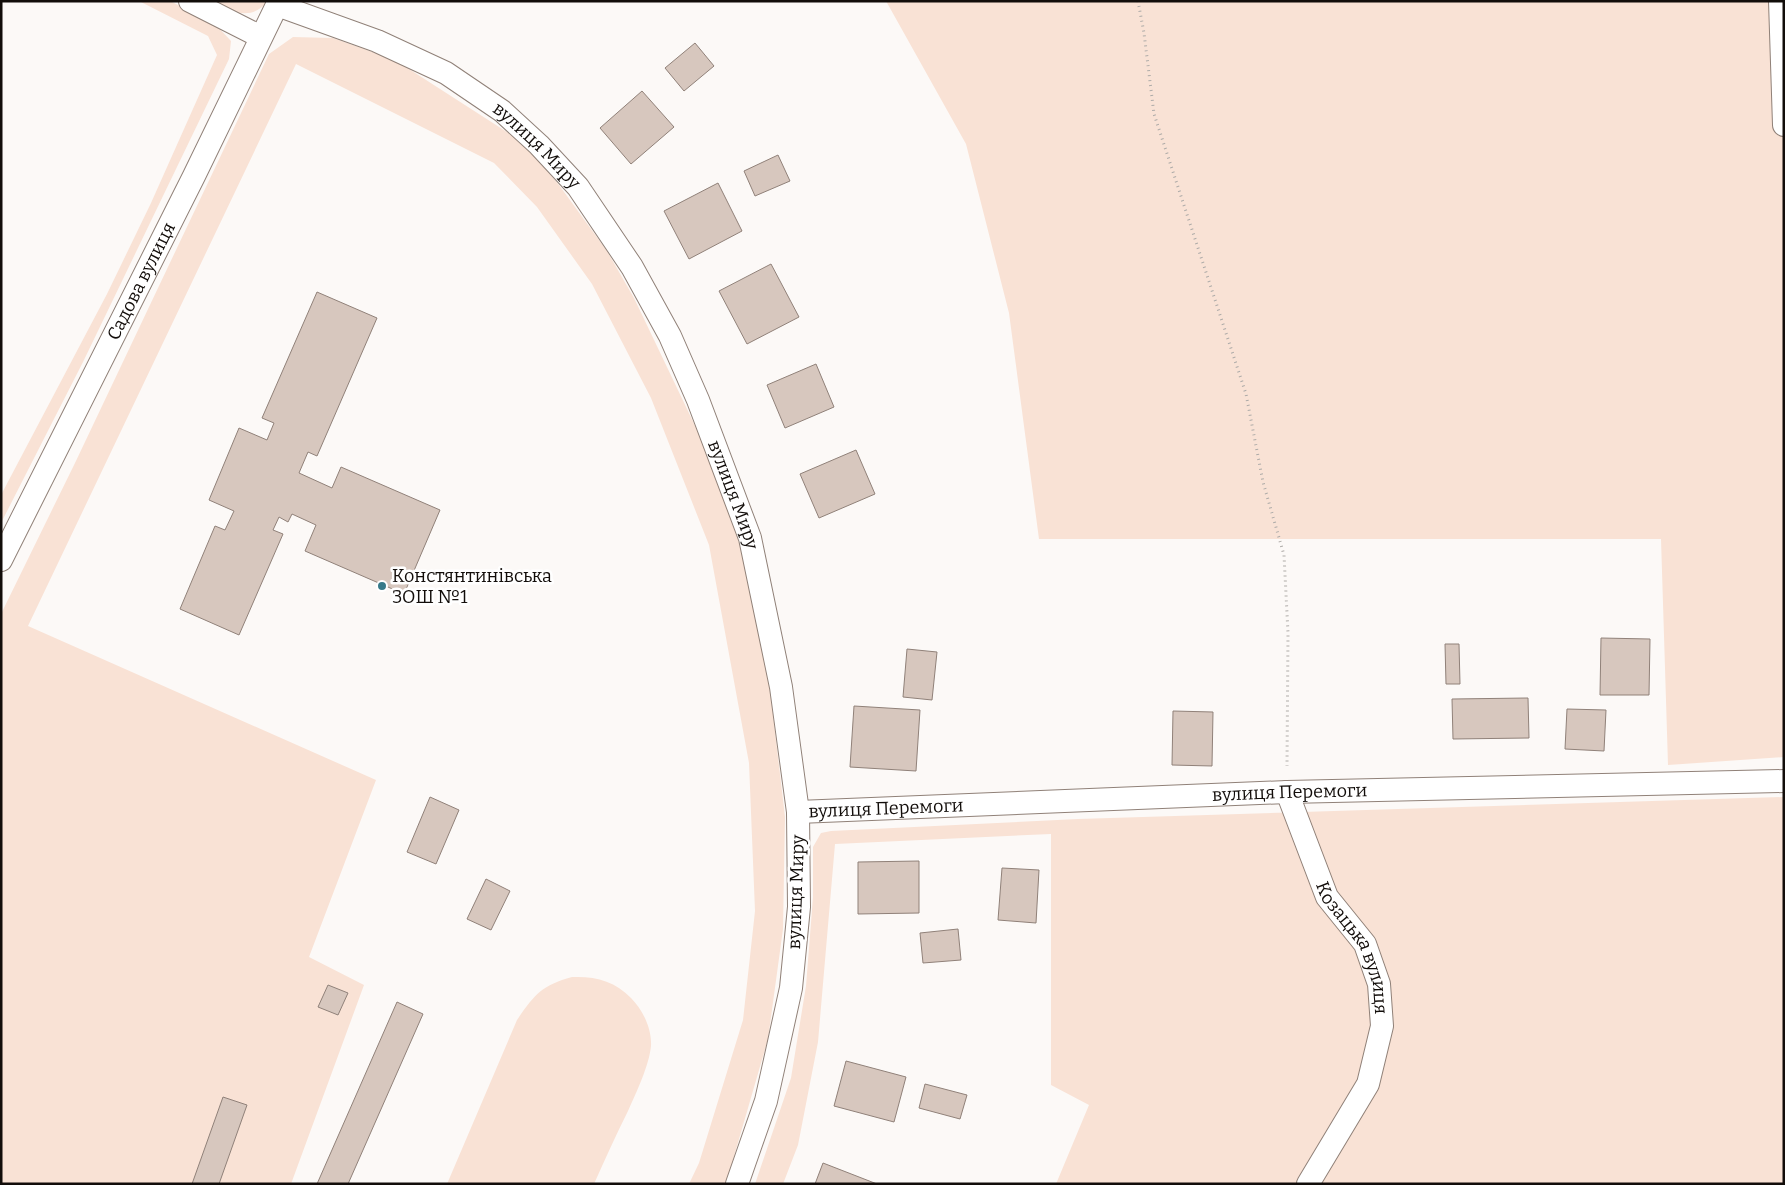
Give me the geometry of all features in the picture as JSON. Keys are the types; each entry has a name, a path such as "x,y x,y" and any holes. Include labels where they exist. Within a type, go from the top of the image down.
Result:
{"street":[{"path":"190,1 261,37"},
{"path":"1780,1 1784,125"},
{"name":"Садова вулиця","path":"1,560 194,176 278,3"},
{"name":"вулиця Миру","path":"278,3 377,41 446,73 502,111 539,145 578,187 632,267 670,336 698,400 750,538 781,687 798,812 799,907 791,988 766,1100 737,1184"},
{"name":"вулиця Перемоги","path":"798,812 1287,792 1784,781"},
{"name":"Козацька вулиця","path":"1287,792 1327,896 1365,944 1379,984 1382,1026 1368,1084 1308,1184"}],"path":[{"path":"1138,1 1154,114 1246,394 1264,482 1284,555 1288,633 1287,792"}],"shaded area":[{"path":"139,1 170,1 214,23 231,41 229,59 83,362 1,523 1,495 107,294 151,203 217,55 208,36"},
{"path":"213,1 268,1 255,11 241,13"},
{"path":"886,1 1784,1 1784,757 1668,765 1661,539 1039,539 1009,313 966,144"},
{"path":"293,37 333,38 395,60 524,143 559,185 607,251 634,298 709,455 745,560 769,680 785,817 783,929 768,1039 726,1184 689,1184 699,1163 743,1020 755,911 749,763 709,545 651,398 592,284 537,207 494,163 296,64 28,626 376,780 309,957 364,985 291,1184 1,1184 1,614 75,463 269,54"},
{"path":"1784,797 1784,1184 1056,1184 1089,1105 1051,1085 1051,834 835,844 818,1042 798,1145 783,1184 755,1184 791,1078 806,986 813,897 813,847 821,833 1078,819"},
{"path":"572,977 597,979 618,987 625,992 643,1014 651,1040 650,1054 642,1079 594,1184 447,1184 517,1020 540,992 553,984"}],"building":[{"path":"695,43 714,66 684,91 665,68"},
{"path":"642,91 674,127 631,164 600,128"},
{"path":"778,155 790,181 755,196 744,171"},
{"path":"718,183 742,231 689,259 664,211"},
{"path":"771,264 799,317 747,344 719,291"},
{"path":"317,292 377,318 317,456 308,452 299,473 332,488 341,467 440,510 404,594 305,551 316,525 292,514 288,522 279,517 273,530 283,534 239,635 180,609 215,526 225,530 234,511 209,500 239,428 267,440 274,423 262,418"},
{"path":"816,364 834,407 785,428 767,385"},
{"path":"856,450 875,494 819,518 800,474"},
{"path":"1601,638 1650,639 1649,695 1600,695"},
{"path":"1445,644 1459,644 1460,684 1446,684"},
{"path":"907,649 937,652 932,700 903,697"},
{"path":"1528,698 1529,738 1453,739 1452,699"},
{"path":"854,706 920,710 916,771 850,767"},
{"path":"1567,709 1606,710 1604,751 1565,749"},
{"path":"1173,711 1213,712 1212,766 1172,765"},
{"path":"430,797 459,810 436,864 407,852"},
{"path":"919,861 919,913 858,914 858,862"},
{"path":"1002,868 1039,870 1036,923 998,920"},
{"path":"486,879 510,891 491,930 467,919"},
{"path":"958,929 961,960 923,963 920,933"},
{"path":"328,985 348,993 338,1015 318,1007"},
{"path":"397,1002 423,1014 348,1184 317,1184"},
{"path":"846,1061 906,1077 894,1122 834,1106"},
{"path":"925,1084 967,1095 960,1119 919,1108"},
{"path":"223,1097 247,1105 219,1184 192,1184"},
{"path":"823,1163 877,1184 815,1184"}],"place":[{"name":"Констянтинівська ЗОШ №1","path":"382,586"}]}
